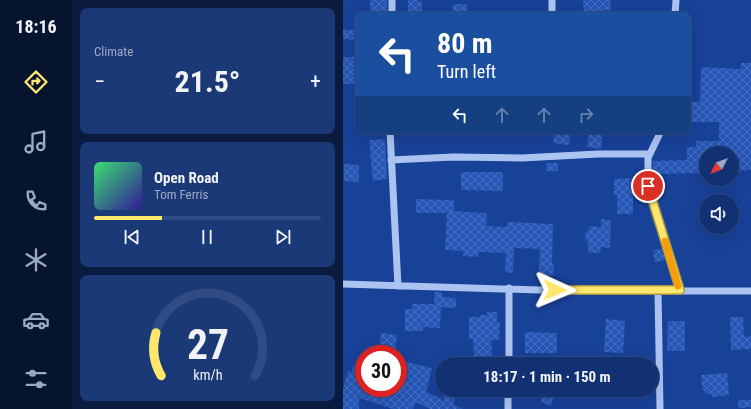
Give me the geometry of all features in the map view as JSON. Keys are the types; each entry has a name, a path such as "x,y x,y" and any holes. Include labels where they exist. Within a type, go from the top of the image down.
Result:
{"street":[{"path":"392,0 392,12"},
{"path":"552,0 552,12"},
{"path":"675,12 676,0"},
{"path":"390,134 398,286"},
{"path":"659,134 648,158 648,186 680,290"},
{"path":"391,160 649,154"},
{"path":"343,284 570,291 751,291"},
{"path":"509,288 509,357"},
{"path":"658,290 660,409"},
{"path":"508,397 508,409"}],"building":[{"path":"370,0 387,0 387,12 370,12"},
{"path":"408,0 419,0 418,2 422,2 422,12 408,12"},
{"path":"583,0 610,0 611,10 584,12"},
{"path":"453,4 467,4 467,12 453,12"},
{"path":"343,30 355,30 355,40 343,39"},
{"path":"343,57 355,57 355,84 343,84"},
{"path":"741,63 751,63 751,170 739,171 739,146 699,146 699,173 653,174 653,161 687,160 687,147 696,147 696,141 719,141 719,122 691,122 691,102 700,102 701,67 741,69"},
{"path":"554,134 571,134 569,145 553,143"},
{"path":"589,134 603,134 601,149 587,147"},
{"path":"385,139 387,179 373,181 369,140"},
{"path":"547,163 558,163 558,171 546,171"},
{"path":"344,164 359,165 359,182 344,181"},
{"path":"461,172 503,172 503,191 461,190"},
{"path":"636,178 636,190 633,190 633,214 617,214 617,195 614,195 614,179"},
{"path":"416,199 454,200 454,211 487,213 486,226 507,227 507,222 553,224 553,276 539,275 540,249 514,248 513,273 505,272 506,253 479,252 478,257 463,256 463,251 445,250 447,213 416,213"},
{"path":"601,219 611,220 610,248 601,247 600,253 588,253 588,241 585,241 586,231 589,231 589,226 601,227"},
{"path":"662,249 665,260 655,262 653,250"},
{"path":"435,292 441,292 443,297 456,298 456,308 441,307 440,328 423,327 423,331 405,331 405,309 412,309 413,304 434,304"},
{"path":"487,312 497,312 497,323 500,323 499,340 491,340 492,356 474,356 473,339 469,339 469,317 480,317 480,315 487,315"},
{"path":"730,317 743,317 744,337 751,336 751,349 731,350"},
{"path":"606,319 625,321 623,353 604,352"},
{"path":"668,321 685,321 685,351 667,351"},
{"path":"525,332 557,333 557,353 525,353"},
{"path":"381,333 397,335 396,345 380,345"},
{"path":"407,362 432,368 426,392 444,400 444,397 455,397 454,405 463,409 430,409 416,402 413,409 393,409 359,398 359,409 343,409 343,389 348,371 352,372 353,366 355,367 355,397 407,397"},
{"path":"727,373 729,395 712,397 712,394 705,394 705,391 703,391 701,375"},
{"path":"543,397 554,397 551,406 541,402"},
{"path":"738,400 751,400 751,407 738,408"}],"slow traffic":[{"path":"665,241 678,286"}],"route":[{"path":"555,290 680,290 648,186"}]}
